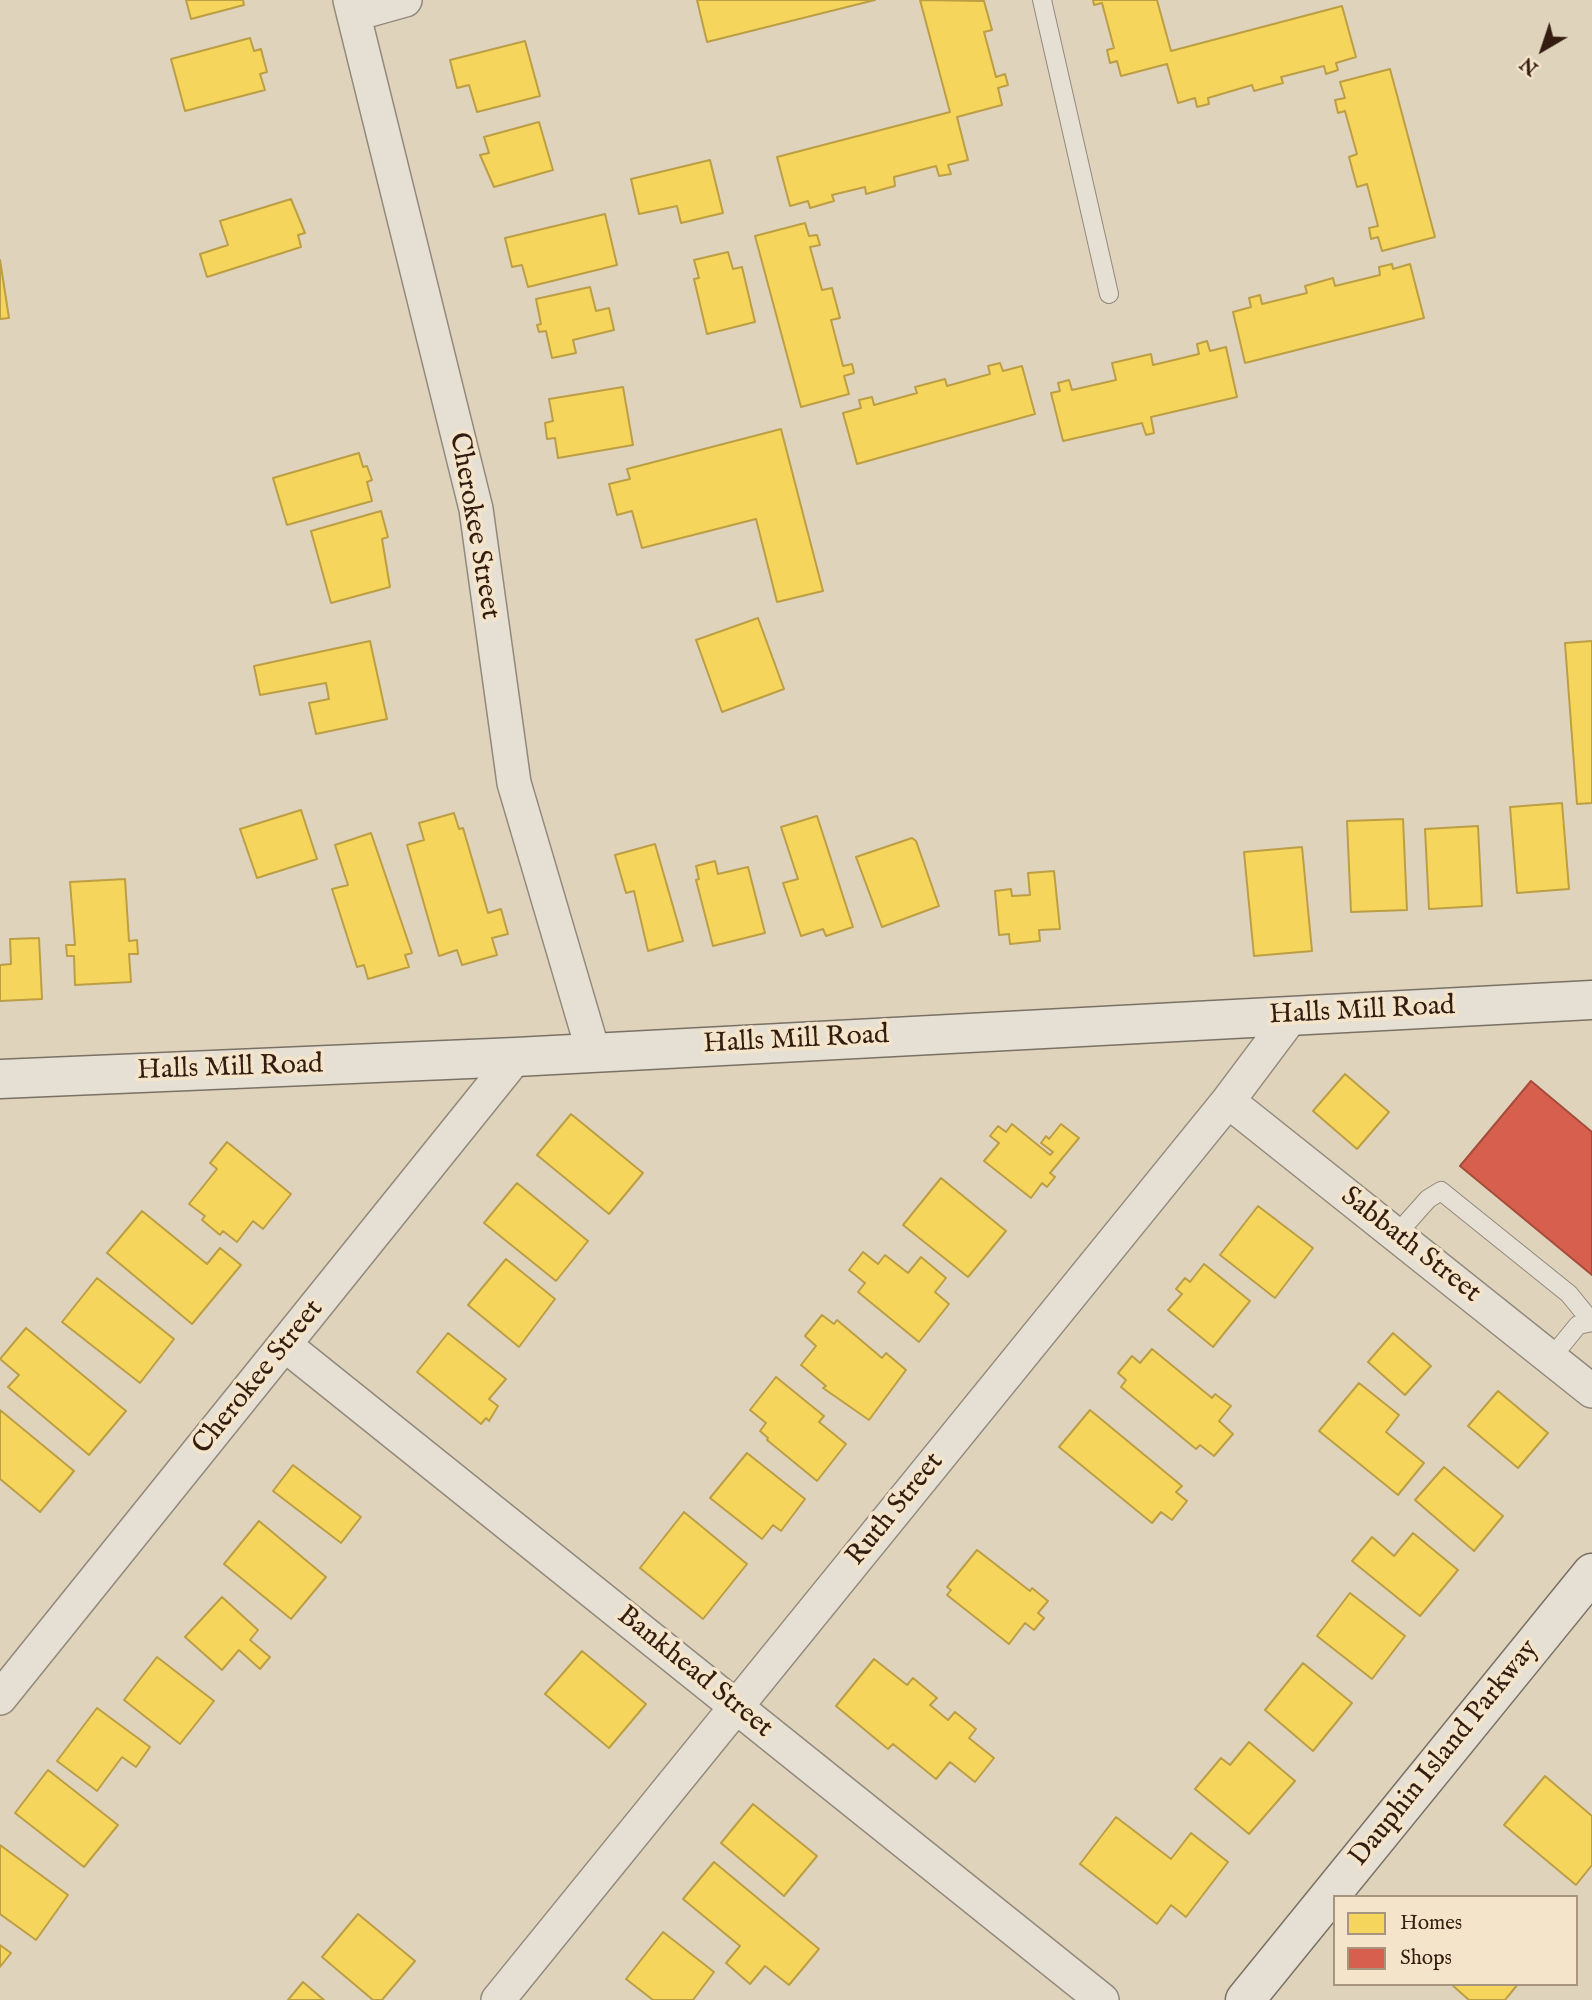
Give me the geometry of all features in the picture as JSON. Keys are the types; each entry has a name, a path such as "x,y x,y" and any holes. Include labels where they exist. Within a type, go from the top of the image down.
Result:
{"street":[{"path":"353,7 405,0"},
{"name":"Cherokee Street","path":"353,7 476,509 514,783 593,1051"},
{"name":"Halls Mill Road","path":"0,1079 516,1057 1592,1000"},
{"name":"Ruth Street","path":"498,2000 1228,1101 1291,1017"},
{"name":"Cherokee Street","path":"0,1698 516,1057"},
{"name":"Sabbath Street","path":"1228,1101 1592,1391"},
{"name":"Bankhead Street","path":"285,1345 1102,2000"},
{"name":"Dauphin Island Parkway","path":"1245,2000 1592,1573"}],"lane":[{"path":"1042,0 1109,294"},
{"path":"1396,1235 1428,1199 1441,1191 1569,1294 1591,1321 1578,1325 1551,1358"}],"building: Homes":[{"path":"186,0 243,0 244,5 191,19"},
{"path":"697,0 875,0 707,42"},
{"path":"920,0 984,1 992,30 984,32 996,77 1005,74 1008,85 998,88 1002,105 957,117 968,160 948,165 951,174 939,176 936,166 894,177 895,186 866,194 865,187 832,195 834,201 810,208 808,201 790,206 777,157 950,112"},
{"path":"1093,0 1157,0 1171,51 1342,6 1356,57 1336,63 1338,70 1326,74 1324,66 1281,77 1283,83 1254,91 1252,85 1208,98 1209,104 1197,107 1195,98 1178,103 1167,64 1121,76 1117,61 1110,63 1107,50 1114,48 1102,3 1094,5"},
{"path":"250,38 254,51 261,49 267,72 260,74 265,90 185,111 171,59"},
{"path":"525,41 540,96 477,112 469,85 457,88 450,60"},
{"path":"1390,69 1435,237 1382,251 1378,237 1371,239 1369,228 1378,226 1367,184 1357,187 1349,157 1357,154 1345,111 1338,113 1335,100 1345,98 1340,82"},
{"path":"539,122 553,170 494,187 480,155 489,153 484,137"},
{"path":"710,160 723,213 681,223 677,206 639,214 631,179"},
{"path":"291,199 305,233 298,235 301,247 207,277 200,254 228,245 220,221"},
{"path":"605,214 617,265 528,287 522,265 512,267 505,238"},
{"path":"805,223 809,236 817,235 820,245 810,247 822,290 832,288 840,318 831,320 843,366 852,364 854,373 844,376 849,394 801,407 755,236"},
{"path":"728,252 733,269 742,267 755,322 707,334 694,279 699,278 694,260"},
{"path":"0,260 9,318 0,319"},
{"path":"1392,264 1393,269 1410,264 1424,318 1245,363 1233,312 1251,307 1249,298 1260,295 1262,304 1307,293 1305,286 1333,278 1335,286 1380,275 1379,267"},
{"path":"590,287 596,311 609,308 614,330 573,340 576,353 552,358 546,331 539,332 537,325 541,324 536,299"},
{"path":"1207,341 1210,351 1226,347 1237,397 1151,417 1154,433 1146,435 1142,423 1063,441 1051,393 1060,391 1058,383 1069,380 1072,390 1116,380 1112,363 1151,354 1153,365 1199,354 1197,344"},
{"path":"1000,363 1003,371 1022,366 1035,414 857,464 843,413 861,408 859,400 872,397 874,405 917,393 915,387 945,379 947,386 990,374 988,366"},
{"path":"623,387 633,445 558,458 555,438 547,439 545,423 553,421 549,399"},
{"path":"781,429 823,591 777,602 756,519 642,548 632,511 617,515 609,484 630,479 627,469"},
{"path":"359,453 363,467 367,466 372,480 367,482 372,501 287,525 273,478"},
{"path":"381,511 388,537 382,539 390,587 331,603 311,531"},
{"path":"758,618 784,689 722,712 696,640"},
{"path":"370,641 387,719 316,734 309,703 329,699 326,683 260,695 254,666"},
{"path":"1592,641 1592,803 1577,804 1565,643"},
{"path":"1562,803 1569,889 1517,893 1510,807"},
{"path":"301,810 317,859 257,878 240,829"},
{"path":"454,813 459,829 463,828 488,913 501,909 508,934 492,938 497,955 462,965 457,950 439,956 407,845 424,840 419,823"},
{"path":"817,816 853,927 826,936 823,929 801,936 783,883 798,879 781,827"},
{"path":"1403,819 1407,910 1351,912 1347,821"},
{"path":"1478,826 1482,906 1429,909 1425,829"},
{"path":"371,833 412,953 405,955 409,967 368,979 364,965 357,967 332,889 348,885 335,845"},
{"path":"912,838 916,841 939,906 882,927 856,857"},
{"path":"655,844 683,941 648,951 634,891 626,893 615,855"},
{"path":"1302,847 1312,951 1254,956 1244,852"},
{"path":"715,861 718,874 748,867 765,933 713,946 696,880 699,879 696,866"},
{"path":"1054,871 1060,929 1039,930 1040,941 1010,944 1009,934 999,935 995,891 1011,889 1012,896 1030,895 1028,873"},
{"path":"125,879 129,941 137,940 138,954 129,954 131,982 75,985 74,956 67,956 66,945 75,945 70,882"},
{"path":"39,938 42,999 0,1001 0,965 11,964 10,939"},
{"path":"1345,1074 1389,1112 1357,1149 1313,1111"},
{"path":"571,1114 643,1173 609,1214 537,1155"},
{"path":"1012,1124 1050,1155 1053,1152 1041,1143 1046,1136 1049,1139 1061,1124 1079,1138 1050,1173 1055,1177 1047,1187 1042,1183 1031,1198 984,1161 999,1143 990,1136 998,1126 1006,1132"},
{"path":"227,1142 291,1194 263,1229 253,1221 237,1242 223,1231 220,1235 202,1220 205,1216 189,1204 217,1169 210,1163"},
{"path":"941,1178 1006,1231 968,1277 903,1225"},
{"path":"517,1183 588,1241 556,1281 484,1223"},
{"path":"1258,1206 1313,1248 1275,1298 1220,1255"},
{"path":"142,1211 207,1264 220,1248 241,1265 192,1324 107,1253"},
{"path":"863,1252 878,1264 885,1255 908,1273 921,1257 946,1278 935,1292 949,1304 919,1342 858,1292 865,1283 849,1270"},
{"path":"506,1259 555,1299 519,1347 468,1305"},
{"path":"1204,1264 1250,1301 1213,1347 1168,1310 1182,1294 1176,1289 1185,1278 1190,1282"},
{"path":"97,1278 174,1339 140,1383 62,1322"},
{"path":"822,1315 834,1324 837,1320 882,1358 886,1353 906,1370 869,1420 823,1388 826,1386 801,1365 816,1346 805,1336"},
{"path":"26,1328 126,1411 89,1455 8,1387 19,1375 0,1359"},
{"path":"448,1333 506,1379 489,1399 498,1406 489,1421 486,1418 481,1424 417,1372"},
{"path":"1393,1333 1431,1366 1405,1395 1368,1362"},
{"path":"1152,1349 1212,1398 1215,1394 1231,1406 1219,1421 1233,1434 1214,1456 1200,1445 1196,1449 1121,1387 1126,1380 1118,1373 1132,1356 1140,1363"},
{"path":"776,1377 824,1416 819,1422 846,1444 817,1481 767,1440 760,1431 766,1423 750,1410"},
{"path":"1359,1383 1399,1415 1386,1432 1424,1463 1398,1495 1319,1431"},
{"path":"1498,1391 1548,1433 1518,1468 1468,1426"},
{"path":"0,1410 74,1471 40,1512 0,1479"},
{"path":"1090,1410 1182,1486 1176,1492 1187,1501 1172,1520 1161,1512 1152,1523 1059,1447"},
{"path":"747,1453 805,1499 781,1531 773,1525 762,1539 710,1498"},
{"path":"293,1465 361,1517 341,1543 273,1491"},
{"path":"1444,1467 1503,1516 1474,1551 1415,1500"},
{"path":"684,1512 747,1564 703,1619 640,1568"},
{"path":"259,1521 326,1577 291,1619 224,1564"},
{"path":"1413,1533 1458,1570 1420,1616 1352,1561 1372,1537 1394,1556"},
{"path":"977,1550 1030,1591 1032,1588 1048,1601 1038,1613 1044,1618 1034,1630 1025,1623 1009,1644 947,1595 951,1590 947,1587"},
{"path":"1350,1593 1405,1636 1372,1679 1317,1636"},
{"path":"222,1597 258,1630 250,1640 270,1657 260,1669 239,1650 222,1670 185,1637"},
{"path":"582,1651 646,1704 609,1748 545,1694"},
{"path":"157,1657 214,1701 180,1744 124,1700"},
{"path":"874,1659 907,1685 913,1678 937,1698 930,1705 948,1720 955,1712 976,1729 969,1738 994,1758 975,1782 950,1762 936,1779 893,1744 888,1749 836,1706"},
{"path":"1303,1663 1352,1703 1313,1751 1265,1710"},
{"path":"97,1708 150,1747 136,1767 122,1757 97,1791 57,1761"},
{"path":"1249,1742 1295,1781 1249,1834 1195,1789 1221,1758 1230,1765"},
{"path":"48,1770 118,1825 84,1867 15,1813"},
{"path":"1545,1776 1592,1816 1592,1865 1576,1885 1504,1825"},
{"path":"753,1804 817,1856 784,1896 721,1843"},
{"path":"1116,1817 1171,1859 1191,1833 1228,1862 1186,1917 1171,1905 1157,1924 1080,1864"},
{"path":"0,1845 68,1895 36,1940 0,1914"},
{"path":"714,1862 819,1949 789,1985 765,1966 750,1984 726,1963 740,1946 683,1899"},
{"path":"358,1914 415,1961 382,2000 373,2000 322,1957"},
{"path":"663,1932 714,1972 693,2000 653,2000 626,1979"},
{"path":"0,1945 11,1953 0,1967"},
{"path":"303,1982 324,2000 288,2000"},
{"path":"1453,1986 1516,1986 1505,2000 1469,2000"}],"building: Shops":[{"path":"1531,1081 1592,1132 1592,1275 1460,1166"}]}
